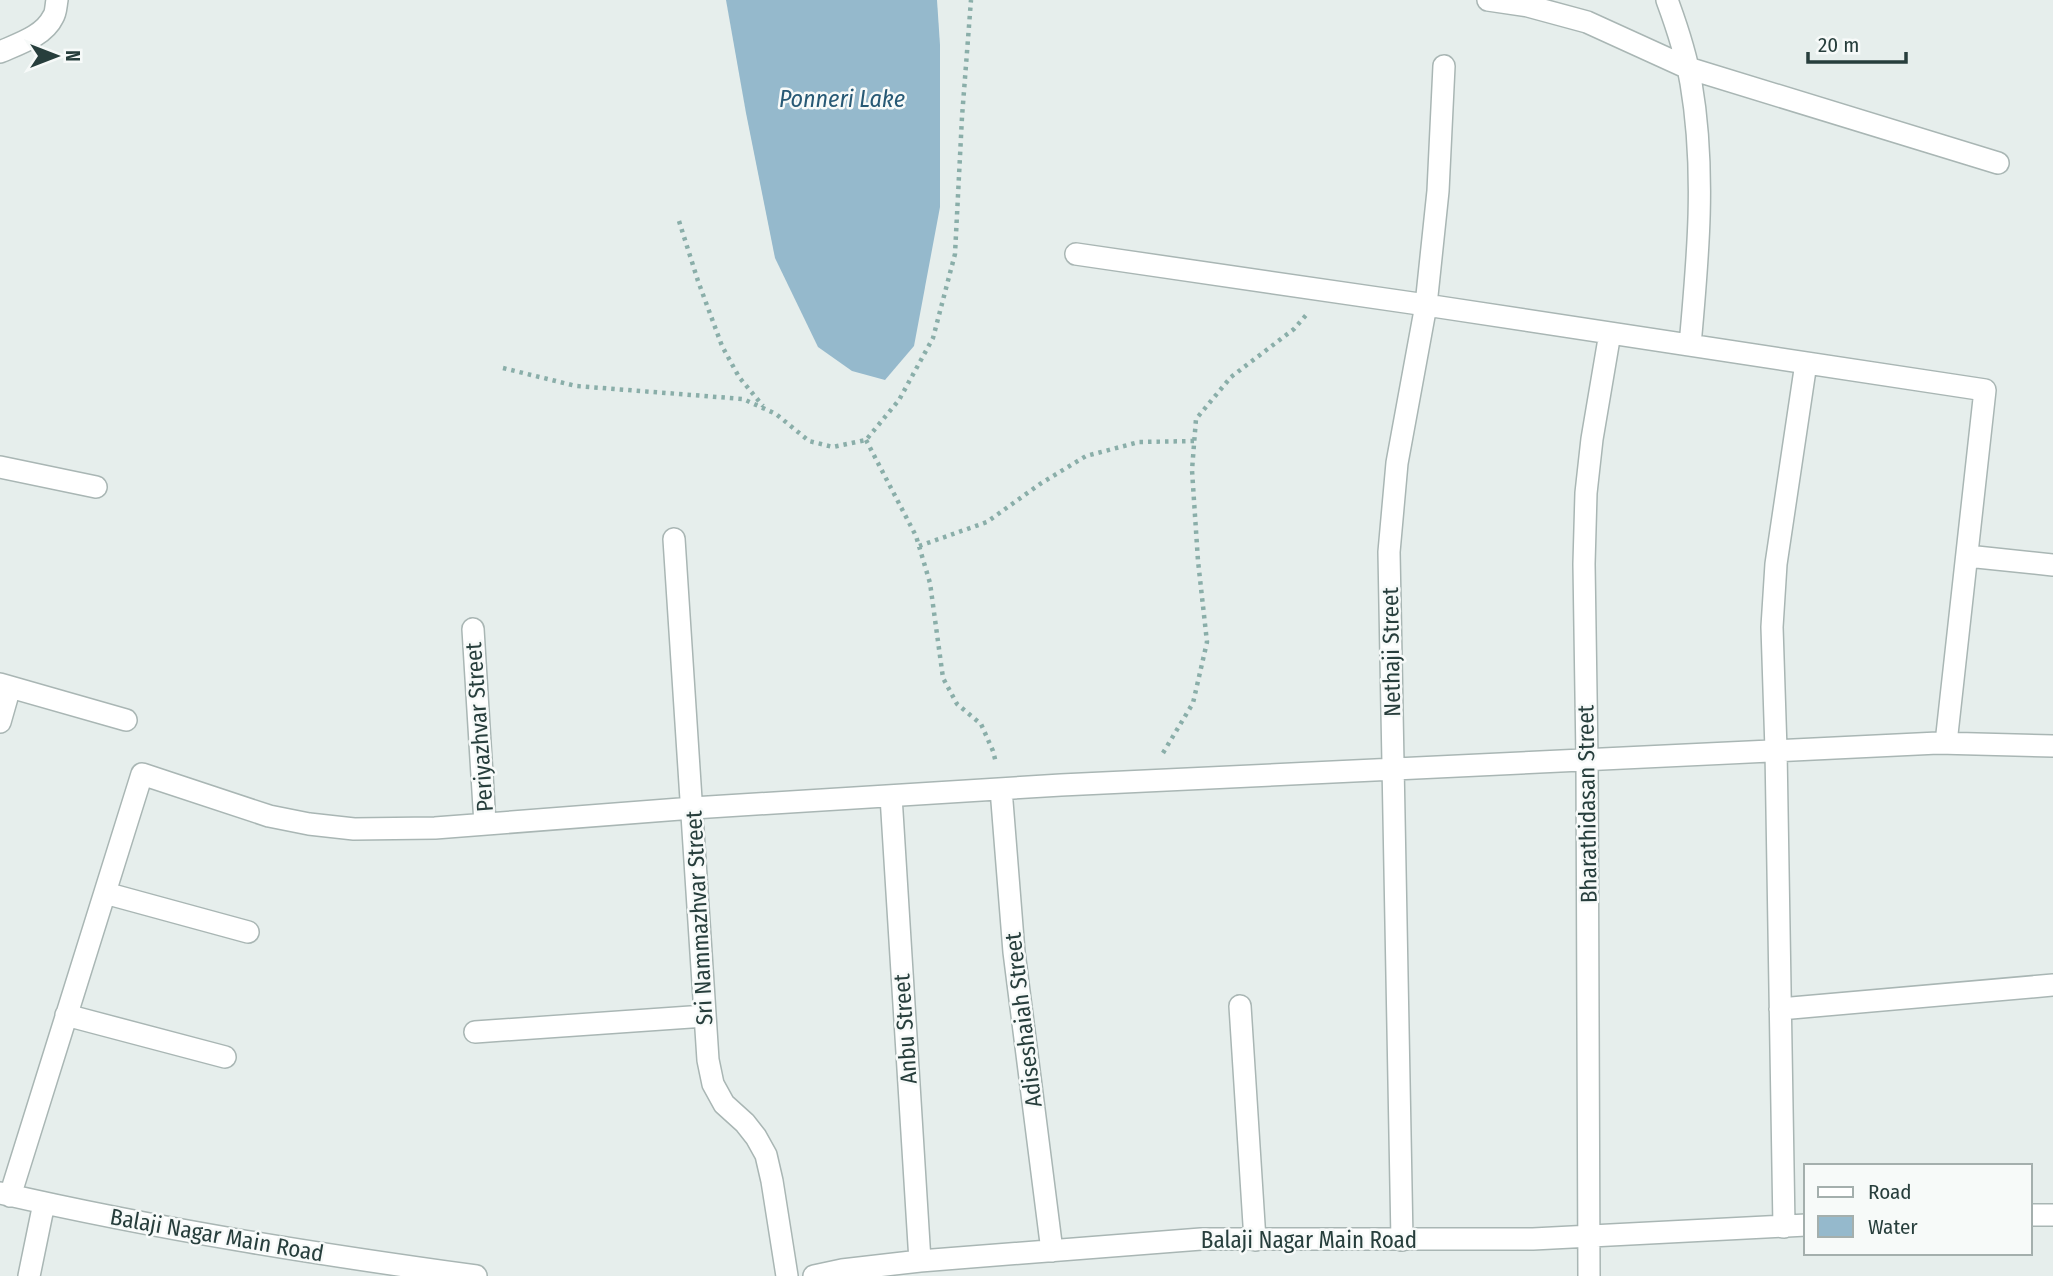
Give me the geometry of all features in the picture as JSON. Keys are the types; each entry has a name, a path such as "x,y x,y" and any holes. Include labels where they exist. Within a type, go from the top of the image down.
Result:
{"street":[{"path":"0,52 30,39 45,28 54,17 57,0"},
{"path":"1488,0 1528,6 1587,23 1688,68 1998,163"},
{"path":"1667,0 1688,68 1697,127 1699,243 1689,345"},
{"name":"Nethaji Street","path":"1402,1240 1389,552 1397,463 1426,305 1438,191 1444,66"},
{"path":"1076,254 1985,390 1946,743"},
{"name":"Bharathidasan Street","path":"1589,1276 1584,633 1586,493 1610,333"},
{"path":"1784,1227 1772,628 1776,564 1806,363"},
{"path":"0,467 96,487"},
{"name":"Sri Nammazhvar Street","path":"674,539 708,1060 713,1084 724,1104 745,1123 765,1155 772,1181 787,1276"},
{"path":"1967,556 2053,565"},
{"name":"Periyazhvar Street","path":"473,629 485,824"},
{"path":"0,722 5,686 126,720"},
{"path":"5,1194 66,1015 142,774 269,816 309,824 354,829 435,828 693,808 1146,781 1946,743 2053,746"},
{"name":"Adiseshaiah Street","path":"1001,789 1016,965 1052,1251"},
{"name":"Anbu Street","path":"891,796 920,1261"},
{"path":"105,892 248,932"},
{"path":"1780,1009 2053,985"},
{"path":"1240,1006 1255,1240"},
{"path":"66,1015 225,1057"},
{"path":"475,1031 705,1016"},
{"name":"Balaji Nagar Main Road","path":"5,1194 108,1217 476,1276"},
{"path":"29,1276 44,1203"},
{"path":"2032,1215 2053,1215"},
{"name":"Balaji Nagar Main Road","path":"814,1276 920,1261 1200,1239 1533,1239 1804,1226"}],"path":[{"path":"503,368 576,386 743,399 776,414 809,441 833,447 866,440 899,400 933,338 956,254 971,0"},
{"path":"679,221 722,346 739,377 765,410"},
{"path":"1146,781 1193,703 1206,642 1192,470 1196,419 1231,377 1294,329 1327,291"},
{"path":"866,440 916,536 930,583 943,678 957,704 981,724 993,751 1001,789"},
{"path":"919,546 987,522 1040,484 1086,456 1139,442 1195,442"}],"water":[{"name":"Ponneri Lake","path":"726,0 937,0 940,45 940,207 914,346 885,380 852,371 818,347 775,258"}]}
